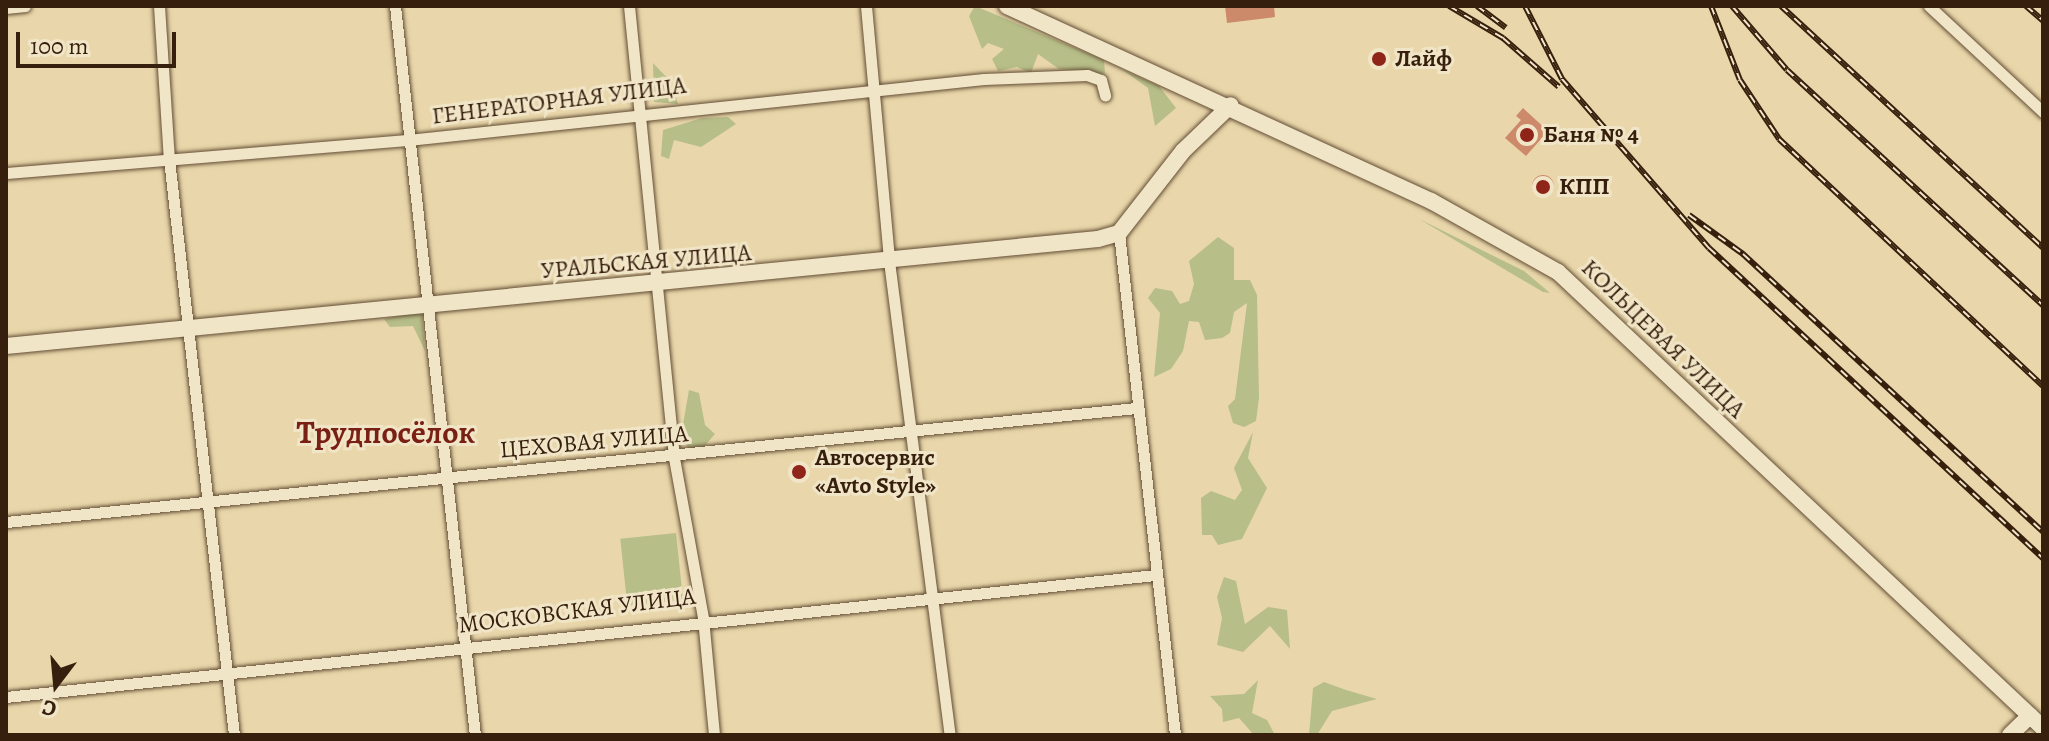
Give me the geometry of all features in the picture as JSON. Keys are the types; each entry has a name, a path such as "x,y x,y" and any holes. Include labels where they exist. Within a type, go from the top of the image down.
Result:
{"street":[{"path":"6,8 25,6"},
{"path":"159,6 169,159 234,735"},
{"path":"395,6 424,306 469,646 475,735"},
{"path":"629,6 674,458 703,618 714,735"},
{"path":"866,6 877,88 889,261 935,596 950,735"},
{"name":"КОЛЬЦЕВАЯ УЛИЦА","path":"1007,6 1231,105 1465,219 1558,272 2043,728"},
{"path":"1929,6 2043,112"},
{"name":"ГЕНЕРАТОРНАЯ УЛИЦА","path":"6,173 408,140 877,88 1087,75 1101,80 1105,95"},
{"path":"1175,735 1119,233 1183,151 1231,105"},
{"name":"УРАЛЬСКАЯ УЛИЦА","path":"6,346 658,286 1119,233"},
{"name":"ЦЕХОВАЯ УЛИЦА","path":"6,522 207,504 445,477 674,458 1137,408"},
{"name":"МОСКОВСКАЯ УЛИЦА","path":"6,697 703,618 1155,575"},
{"path":"2010,735 2030,716"}],"green space":[{"path":"975,6 1104,60 1105,74 1059,69 1038,54 1031,73 1017,67 998,71 992,59 1004,49 988,43 982,49 969,16"},
{"path":"653,63 671,82 678,104 654,102"},
{"path":"1123,70 1159,86 1176,108 1155,126 1148,88"},
{"path":"728,117 736,124 701,147 674,140 669,159 661,156 663,130 702,118"},
{"path":"1419,219 1524,271 1550,293 1543,292"},
{"path":"1218,237 1234,248 1234,280 1250,280 1257,295 1259,398 1256,421 1244,427 1233,423 1228,406 1235,399 1247,303 1234,312 1230,333 1222,338 1205,340 1199,322 1189,321 1183,351 1171,369 1154,377 1160,313 1148,298 1155,288 1172,291 1180,304 1189,301 1194,284 1189,261"},
{"path":"418,312 422,315 425,351 413,326 390,327 384,319"},
{"path":"689,390 699,393 705,425 715,434 701,450 689,449 681,436"},
{"path":"1253,432 1248,458 1267,488 1242,539 1218,545 1212,535 1202,535 1201,498 1211,491 1235,500 1242,490 1234,468"},
{"path":"676,533 683,600 627,605 620,539"},
{"path":"1224,577 1236,581 1245,624 1268,607 1287,610 1290,649 1270,626 1243,652 1217,645 1222,618 1217,597"},
{"path":"1258,680 1252,713 1267,720 1275,735 1254,735 1239,718 1223,722 1222,709 1210,696 1244,694"},
{"path":"1324,682 1377,699 1332,711 1317,735 1309,735 1313,688"}],"building":[{"path":"1225,6 1274,6 1275,17 1227,23"},
{"name":"Баня № 4","path":"1523,108 1548,131 1526,156 1505,138 1521,120 1516,116"},
{"name":"КПП","path":"1543,175 1551,178 1554,186 1551,194 1543,197 1535,194 1532,186 1535,178"}],"railway":[{"path":"1449,6 1503,38 1559,87"},
{"path":"1477,6 1506,28"},
{"path":"1525,6 1562,79 1709,248 2043,558"},
{"path":"1711,6 1740,80 1779,139 2043,386"},
{"path":"1732,6 1787,70 2043,305"},
{"path":"1781,6 2043,248"},
{"path":"2026,6 2043,21"},
{"path":"1689,215 1743,254 2043,532"}],"place":[{"name":"Лайф","path":"1379,59"},
{"name":"Баня № 4","path":"1527,135"},
{"name":"КПП","path":"1543,187"},
{"name":"Автосервис «Avto Style»","path":"799,472"}],"district":[{"name":"Трудпосёлок","path":"386,432"}]}
